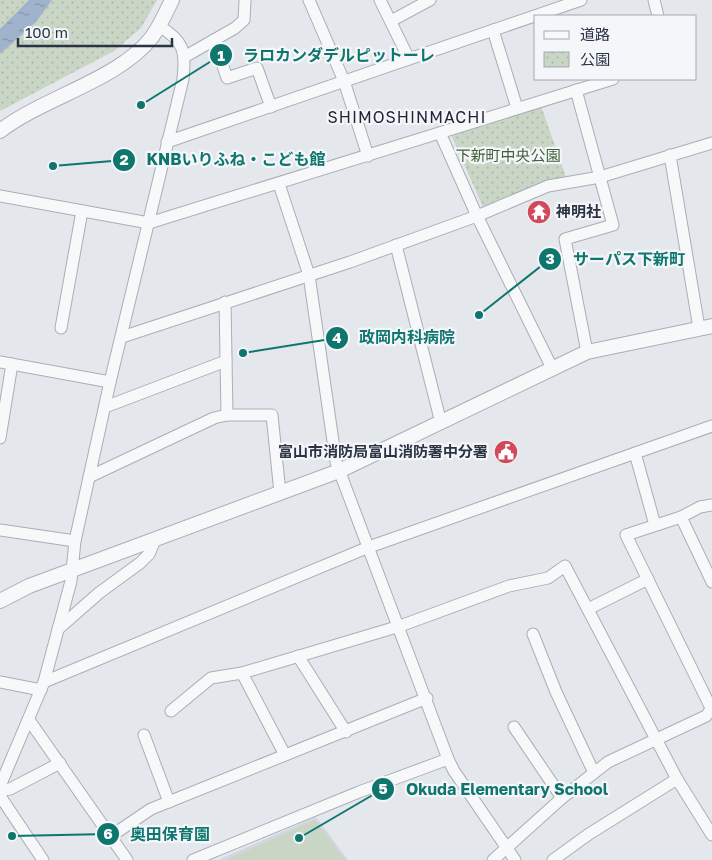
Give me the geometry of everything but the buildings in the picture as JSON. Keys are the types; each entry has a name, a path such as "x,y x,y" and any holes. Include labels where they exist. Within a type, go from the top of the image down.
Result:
{"street":[{"path":"0,131 18,117 124,62 151,37 159,26 172,0"},
{"path":"186,56 235,28 244,20 245,0"},
{"path":"309,0 344,81 368,156"},
{"path":"380,0 410,59"},
{"path":"391,21 430,0"},
{"path":"537,15 581,0"},
{"path":"654,0 658,15"},
{"path":"167,142 534,16"},
{"path":"0,786 42,686 58,629 72,570 75,541 110,382 183,79 186,56 178,42 159,26"},
{"path":"493,30 517,108"},
{"path":"214,40 227,78 257,68 271,107"},
{"path":"0,196 149,223 610,80"},
{"path":"576,90 613,225 565,239 587,352"},
{"path":"440,134 477,216 552,368"},
{"path":"122,337 396,245 477,216 548,186 600,176 712,143"},
{"path":"0,601 29,586 339,472 587,352 706,327 670,155"},
{"path":"279,184 309,275 339,472 400,626 448,759 454,771 516,860"},
{"path":"61,328 82,211"},
{"path":"396,245 441,423"},
{"path":"225,302 227,415"},
{"path":"105,407 226,361"},
{"path":"0,438 6,363 110,382"},
{"path":"89,477 214,418 227,415 272,415 280,493"},
{"path":"0,682 42,686 369,547 712,426"},
{"path":"635,453 655,526"},
{"path":"493,860 562,798 608,762 706,716 712,708 626,535 681,517 700,506 712,505"},
{"path":"681,517 712,582"},
{"path":"0,530 75,541"},
{"path":"58,629 99,592 140,563 149,554 155,540"},
{"path":"172,711 211,678 242,672 400,626 509,586 548,578 565,566 677,779 712,834"},
{"path":"588,609 648,579"},
{"path":"533,634 556,692 594,773"},
{"path":"298,656 346,732"},
{"path":"242,672 285,755"},
{"path":"111,836 151,809 346,732 426,698"},
{"path":"29,720 127,860"},
{"path":"514,727 562,798"},
{"path":"144,735 169,802"},
{"path":"193,860 359,792 448,759"},
{"path":"0,792 10,789 60,764"},
{"path":"553,860 589,834 677,779"},
{"path":"0,796 43,860"}],"shaded area":[{"path":"316,817 348,860 218,860"}],"green space":[{"path":"0,0 157,0 141,28 114,51 0,111"},
{"name":"下新町中央公園","path":"541,106 567,180 484,209 451,135"},
{"path":"315,820 345,860 226,860"}],"water":[{"path":"29,0 52,0 36,22 0,54 0,29"}],"place":[{"name":"ラロカンダデルピットーレ","path":"141,105"},
{"name":"KNBいりふね・こども館","path":"53,166"},
{"name":"神明社","path":"539,212"},
{"name":"サーパス下新町","path":"479,315"},
{"name":"政岡内科病院","path":"243,353"},
{"name":"富山市消防局富山消防署中分署","path":"506,452"},
{"name":"奥田保育園","path":"12,836"},
{"name":"Okuda Elementary School","path":"299,838"}],"district":[{"name":"SHIMOSHINMACHI","path":"407,117"}]}
